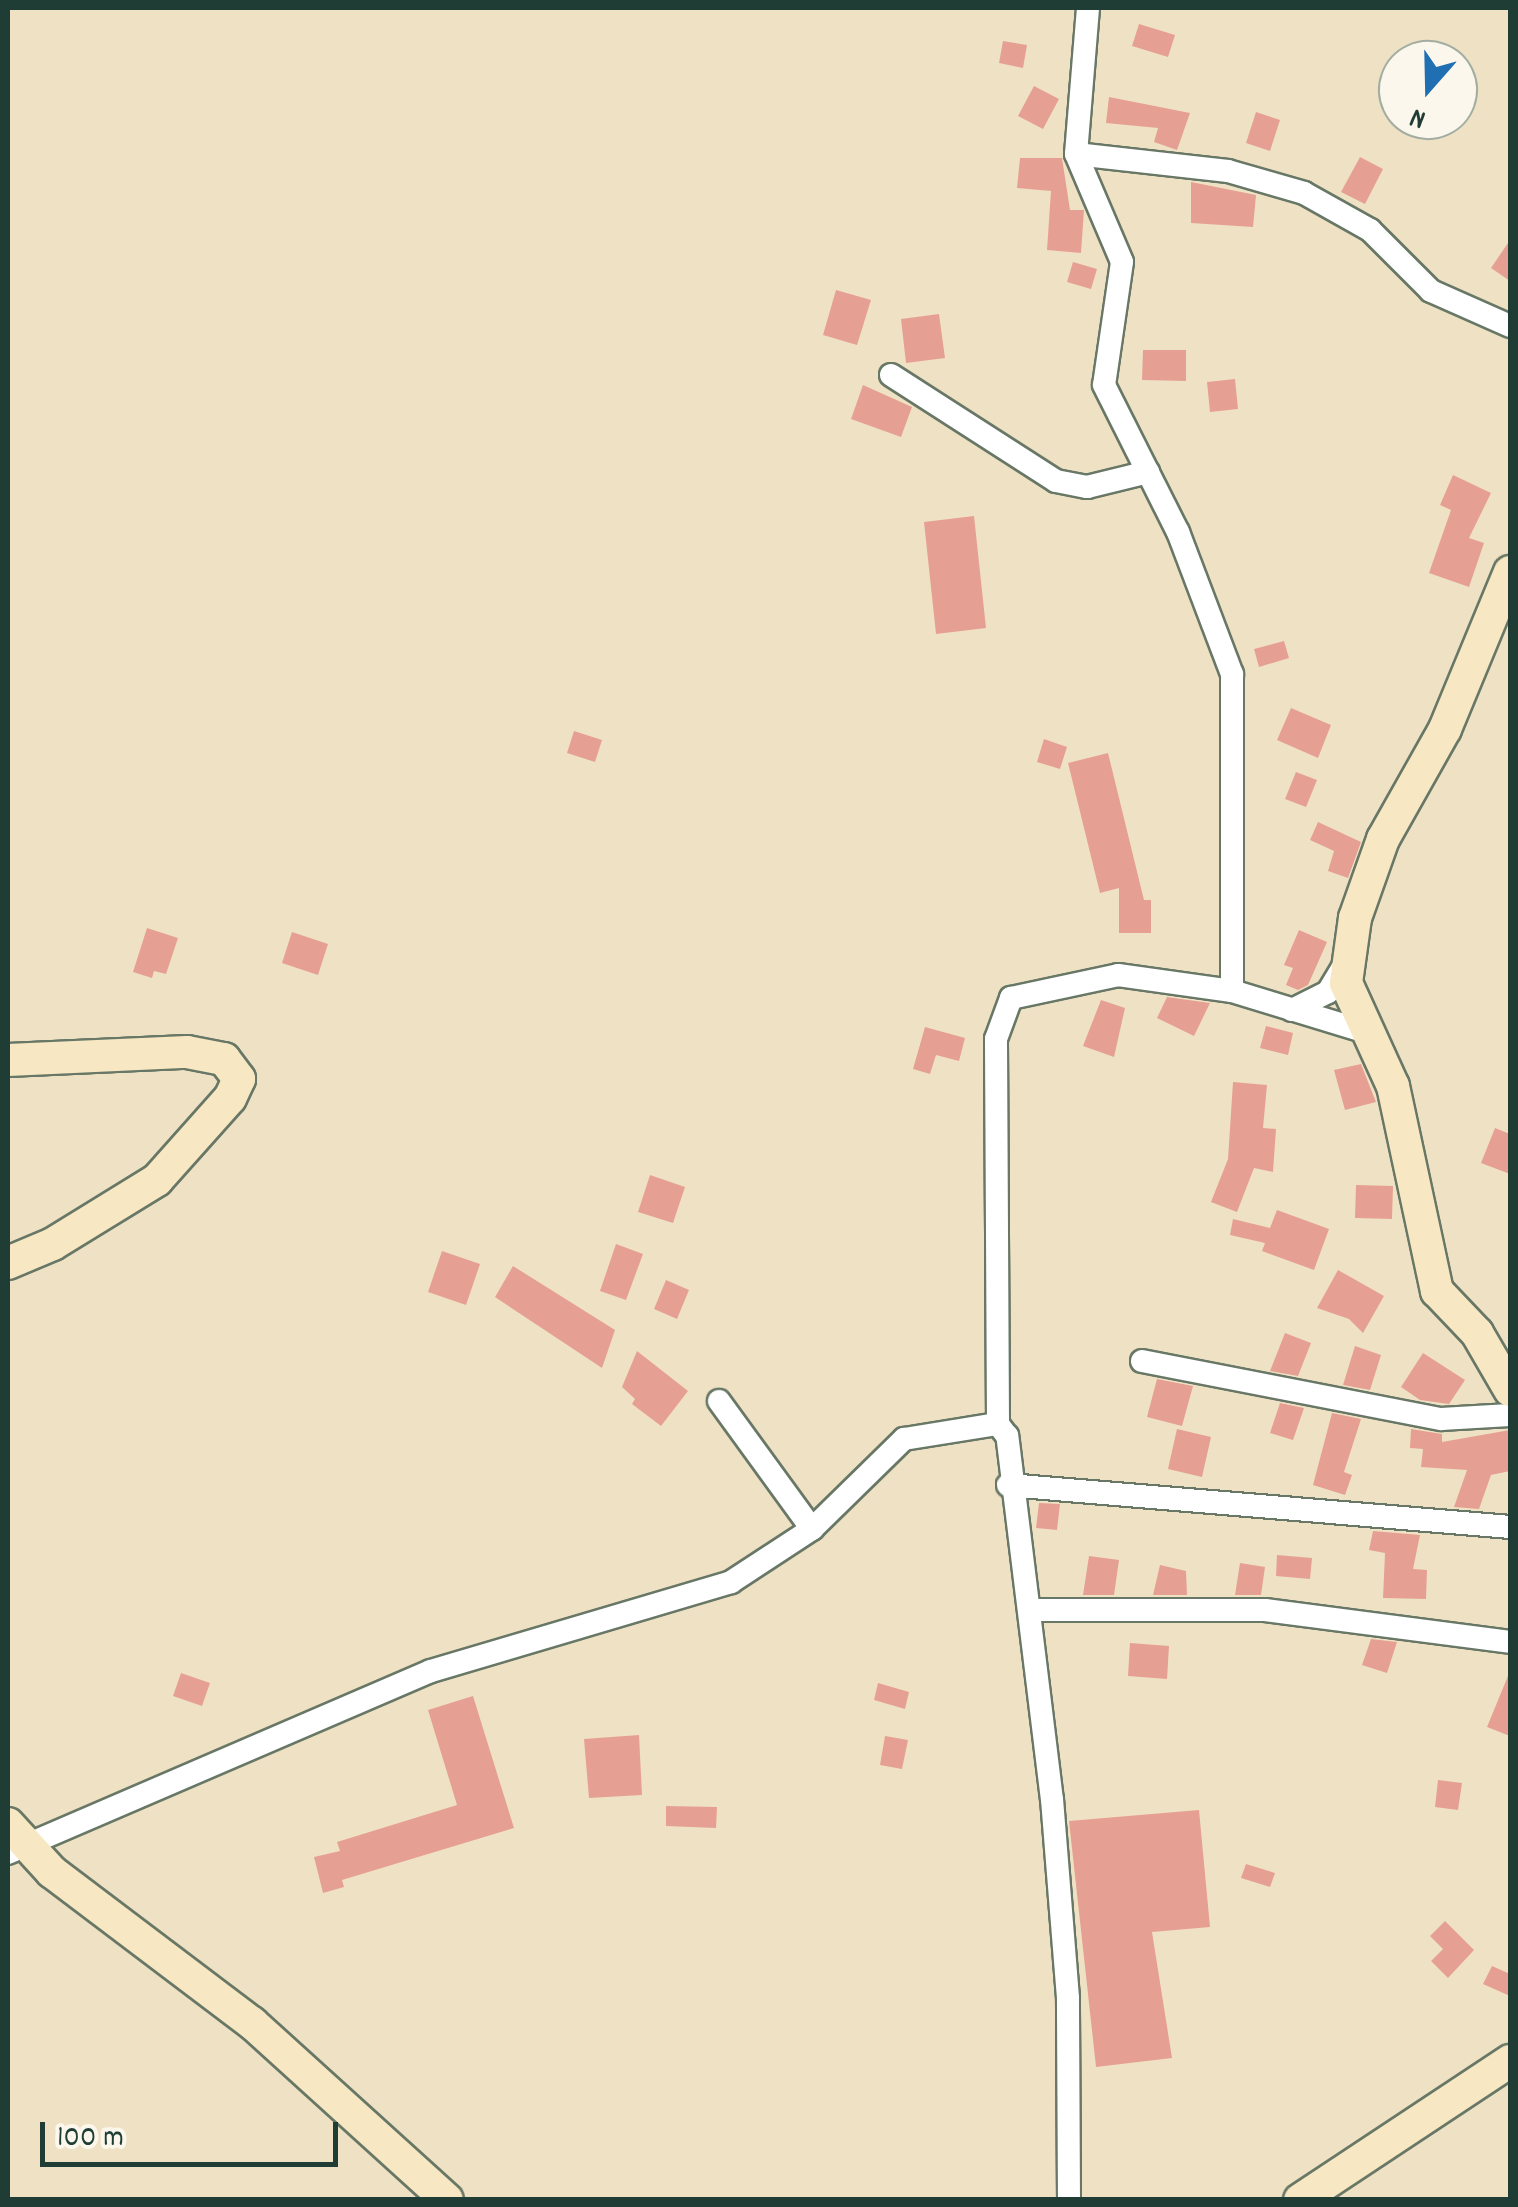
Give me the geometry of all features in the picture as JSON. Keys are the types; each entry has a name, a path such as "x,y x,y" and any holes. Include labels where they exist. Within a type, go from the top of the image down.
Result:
{"street":[{"path":"1088,8 1076,154 1122,262 1104,384 1148,472 1232,674 1232,991"},
{"path":"1076,154 1228,171 1304,193 1370,230 1431,291 1510,326"},
{"path":"891,375 1056,480 1087,486 1148,472"},
{"path":"1510,572 1445,729 1384,838 1355,918 1346,983 1393,1086 1436,1291 1477,1333 1510,1390"},
{"path":"1292,1010 1328,992 1349,957"},
{"path":"1069,2200 1068,1998 1029,1610 1008,1485 1007,1436 998,1424 996,1038 1011,998 1118,975 1232,991 1369,1034"},
{"path":"8,1060 187,1052 224,1059 239,1079 230,1098 157,1180 53,1244 8,1263"},
{"path":"1142,1361 1441,1418 1510,1415"},
{"path":"719,1402 812,1529"},
{"path":"447,2200 252,2022 14,1841 430,1670 731,1582 812,1529 904,1440 998,1424"},
{"path":"1008,1485 1510,1527"},
{"path":"1029,1610 1265,1610 1510,1642"},
{"path":"1300,2200 1510,2061"}],"building":[{"path":"1139,24 1175,35 1168,57 1132,46"},
{"path":"1003,41 1027,45 1023,68 999,63"},
{"path":"1034,86 1059,99 1043,129 1018,116"},
{"path":"1109,97 1190,113 1177,150 1154,142 1158,128 1106,123"},
{"path":"1256,112 1280,120 1270,151 1246,143"},
{"path":"1360,157 1383,169 1365,204 1341,192"},
{"path":"1020,158 1062,158 1070,210 1084,210 1081,253 1047,250 1051,191 1017,188"},
{"path":"1191,182 1256,195 1253,227 1191,223"},
{"path":"1510,240 1510,281 1491,268"},
{"path":"1073,262 1097,269 1091,289 1067,282"},
{"path":"836,290 871,300 857,345 823,335"},
{"path":"939,314 945,358 906,363 901,319"},
{"path":"1143,350 1186,350 1186,381 1142,380"},
{"path":"1235,379 1238,409 1210,412 1207,382"},
{"path":"863,385 912,407 901,437 851,419"},
{"path":"1453,475 1491,493 1469,538 1484,543 1469,587 1429,573 1451,510 1440,505"},
{"path":"974,516 986,628 936,634 924,522"},
{"path":"1284,641 1289,658 1259,667 1254,649"},
{"path":"1291,708 1331,725 1318,758 1277,740"},
{"path":"574,731 602,740 595,762 567,753"},
{"path":"1044,739 1067,747 1060,769 1037,762"},
{"path":"1108,753 1144,900 1151,900 1151,933 1119,933 1119,888 1100,893 1068,763"},
{"path":"1296,772 1317,780 1306,807 1285,799"},
{"path":"1318,822 1361,842 1348,878 1328,871 1334,851 1310,840"},
{"path":"147,928 178,938 166,974 154,971 152,978 133,972"},
{"path":"1299,930 1327,942 1308,985 1298,990 1286,985 1293,968 1284,965"},
{"path":"292,932 328,944 318,975 282,963"},
{"path":"1167,997 1210,1003 1194,1036 1157,1018"},
{"path":"1101,1000 1125,1008 1114,1057 1083,1046"},
{"path":"1266,1026 1293,1033 1288,1055 1260,1048"},
{"path":"925,1027 965,1038 959,1061 936,1055 930,1074 913,1069"},
{"path":"1361,1064 1376,1102 1345,1110 1334,1070"},
{"path":"1233,1082 1267,1085 1263,1128 1276,1129 1273,1172 1254,1168 1237,1212 1211,1202 1228,1159"},
{"path":"1495,1128 1510,1134 1510,1174 1481,1163"},
{"path":"650,1175 685,1187 673,1223 638,1212"},
{"path":"1356,1185 1393,1186 1392,1219 1355,1218"},
{"path":"1277,1210 1329,1229 1314,1270 1262,1251 1265,1243 1230,1235 1233,1219 1270,1228"},
{"path":"616,1244 643,1254 626,1300 600,1291"},
{"path":"442,1251 480,1264 466,1305 428,1292"},
{"path":"513,1266 615,1330 602,1368 495,1297"},
{"path":"1338,1270 1384,1296 1363,1333 1349,1319 1317,1308"},
{"path":"666,1280 689,1290 677,1319 654,1309"},
{"path":"1285,1333 1311,1343 1298,1376 1270,1371"},
{"path":"1355,1346 1381,1355 1370,1390 1343,1385"},
{"path":"637,1351 688,1391 661,1426 632,1404 635,1399 622,1387"},
{"path":"1423,1353 1465,1380 1449,1404 1420,1400 1401,1387"},
{"path":"1157,1379 1193,1386 1182,1426 1147,1417"},
{"path":"1280,1403 1304,1408 1293,1440 1270,1433"},
{"path":"1332,1413 1361,1419 1344,1472 1352,1475 1345,1495 1313,1485"},
{"path":"1177,1429 1211,1437 1202,1477 1168,1469"},
{"path":"1411,1429 1442,1434 1442,1442 1510,1430 1510,1471 1491,1475 1479,1509 1454,1507 1467,1470 1421,1467 1423,1449 1410,1448"},
{"path":"1039,1503 1060,1504 1057,1530 1036,1528"},
{"path":"1373,1531 1420,1535 1413,1569 1427,1570 1426,1599 1383,1598 1385,1553 1369,1550"},
{"path":"1277,1555 1312,1558 1310,1579 1276,1576"},
{"path":"1089,1556 1119,1560 1114,1595 1083,1595"},
{"path":"1240,1563 1265,1567 1261,1595 1235,1595"},
{"path":"1160,1565 1186,1571 1187,1595 1153,1595"},
{"path":"1371,1639 1397,1642 1387,1673 1362,1665"},
{"path":"1130,1643 1169,1646 1167,1679 1128,1676"},
{"path":"1510,1671 1510,1736 1487,1727"},
{"path":"181,1673 210,1683 202,1706 173,1696"},
{"path":"878,1683 909,1692 905,1709 874,1700"},
{"path":"473,1696 514,1828 342,1880 344,1887 323,1893 314,1857 340,1851 337,1842 457,1805 428,1710"},
{"path":"639,1735 642,1795 589,1798 584,1739"},
{"path":"885,1736 908,1740 902,1769 880,1765"},
{"path":"1438,1780 1462,1783 1458,1810 1435,1807"},
{"path":"666,1806 717,1807 716,1828 666,1826"},
{"path":"1199,1810 1210,1927 1152,1932 1172,2058 1096,2067 1069,1821"},
{"path":"1246,1864 1275,1873 1270,1887 1241,1878"},
{"path":"1445,1921 1474,1950 1448,1978 1431,1961 1443,1949 1430,1936"},
{"path":"1492,1966 1510,1974 1510,1996 1483,1984"}]}
